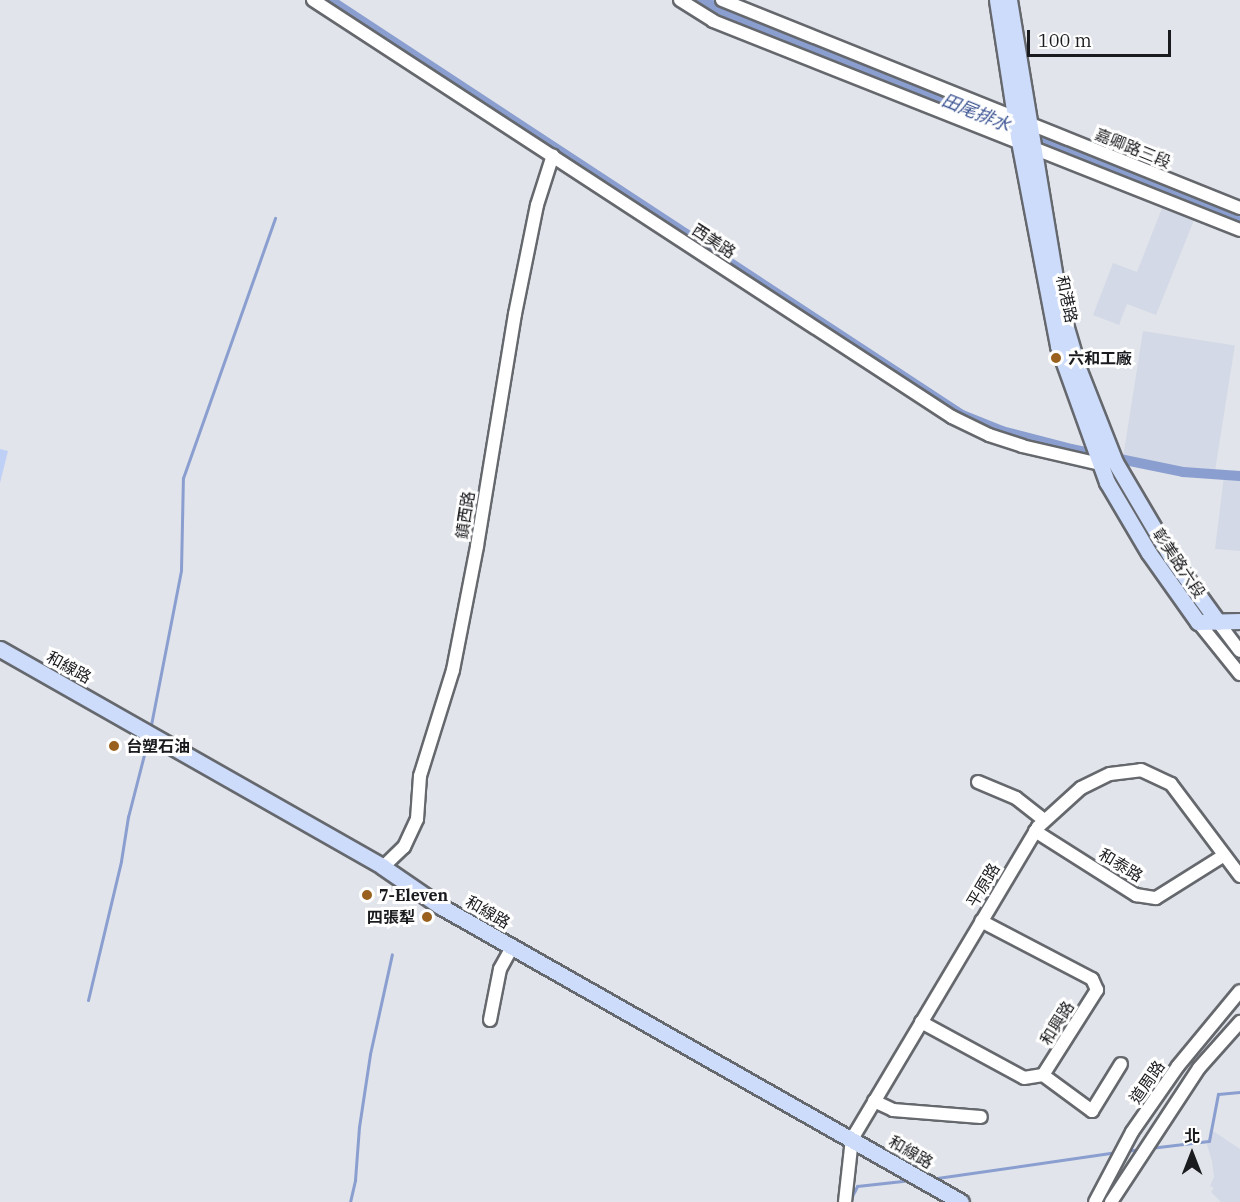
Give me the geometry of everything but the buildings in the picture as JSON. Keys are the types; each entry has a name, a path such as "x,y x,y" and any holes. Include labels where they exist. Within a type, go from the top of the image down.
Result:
{"main road":[{"name":"和港路","path":"997,0 1060,307 1106,457"},
{"name":"和港路","path":"1009,0 1024,131"},
{"name":"彰美路六段","path":"1106,457 1218,621"},
{"name":"彰美路六段","path":"1106,457 1107,482 1149,553 1198,622"},
{"path":"1149,553 1164,544"},
{"path":"1198,622 1240,621"},
{"name":"和線路","path":"0,649 383,867 440,906 961,1202"}],"street":[{"name":"西美路","path":"313,0 952,417 989,435 1022,446 1106,457"},
{"path":"680,0 713,21 939,112 1024,131"},
{"path":"713,21 723,1 1024,131 1240,230"},
{"name":"嘉卿路三段","path":"1024,131 1240,208"},
{"name":"鎮西路","path":"383,867 404,848 417,819 420,776 453,670 477,546 515,314 537,205 553,155"},
{"name":"彰美路六段","path":"1218,621 1240,651"},
{"name":"彰美路六段","path":"1198,622 1240,674"},
{"name":"平原路","path":"845,1202 852,1139 1035,831 1080,788 1110,774 1142,770 1171,784 1240,876"},
{"path":"978,782 1016,798 1044,820"},
{"name":"和泰路","path":"1035,831 1136,894 1156,898 1223,856"},
{"name":"和興路","path":"981,921 1092,979 1097,990 1043,1075"},
{"path":"490,1020 500,969 512,947"},
{"name":"道周路","path":"1095,1202 1132,1132 1178,1066 1240,991"},
{"path":"921,1022 1024,1077 1043,1075 1092,1111 1121,1064"},
{"path":"1111,1202 1198,1068 1240,1022"},
{"path":"874,1101 893,1110 981,1117"}],"shaded area":[{"path":"1162,208 1194,220 1156,315 1127,304 1119,325 1093,315 1113,263 1137,272"},
{"path":"1143,331 1235,346 1215,473 1123,458"},
{"path":"0,449 8,451 0,483"},
{"path":"1224,476 1240,477 1240,551 1215,549"},
{"path":"1210,1129 1240,1149 1240,1202 1221,1202 1211,1192 1214,1188 1210,1186 1214,1177 1207,1145"}],"water":[{"path":"694,0 713,0 994,114 996,127 724,17"}],"waterway":[{"path":"330,0 962,415 1002,431 1071,449 1183,472 1240,476"},
{"name":"田尾排水","path":"973,112 1240,222"},
{"path":"150,730 181,570 183,478 275,218"},
{"path":"88,1000 121,861 128,817 148,739"},
{"path":"350,1202 355,1180 359,1127 370,1054 392,954"},
{"path":"1150,1148 1209,1141 1218,1094 1240,1092"},
{"path":"1126,1151 1141,1149"},
{"path":"930,1179 1117,1152"},
{"path":"850,1200 857,1186 912,1180"}],"place":[{"name":"六和工廠","path":"1056,358"},
{"name":"台塑石油","path":"114,746"},
{"name":"7-Eleven","path":"367,895"},
{"name":"四張犁","path":"427,917"}]}
